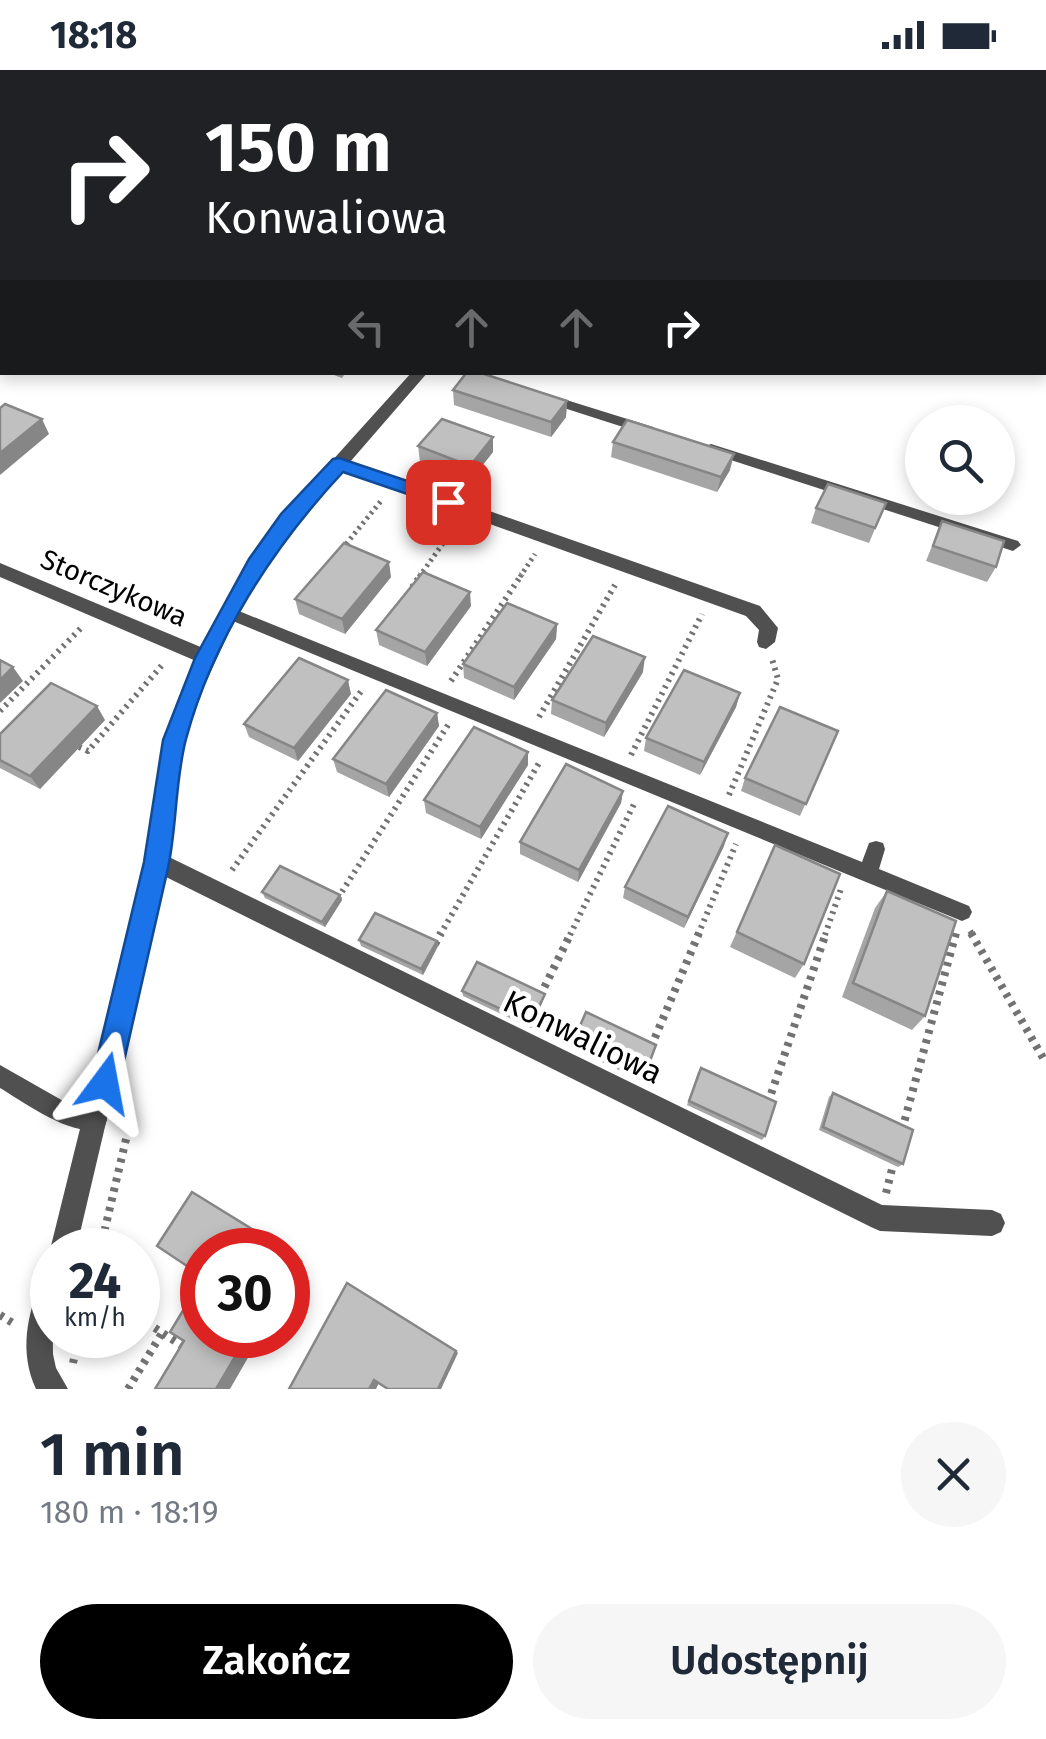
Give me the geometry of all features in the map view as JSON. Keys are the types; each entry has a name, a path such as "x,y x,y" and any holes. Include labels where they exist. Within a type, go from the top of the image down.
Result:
{"street":[{"path":"68,1228 157,862 174,740 206,658 229,613 288,519 418,375"},
{"path":"339,464 760,616 769,628 766,642"},
{"name":"Storczykowa","path":"0,570 206,658"},
{"name":"Konwaliowa","path":"157,862 880,1218 992,1223"},
{"path":"38,1358 52,1388"}],"lane":[{"path":"523,390 655,432"},
{"path":"693,444 1013,545"},
{"path":"229,613 962,912"},
{"path":"858,870 876,848"},
{"path":"0,1076 61,1112 96,1120"}],"path":[{"path":"335,558 396,484"},
{"path":"400,602 468,509"},
{"path":"440,699 546,537"},
{"path":"528,736 626,566"},
{"path":"621,774 712,596"},
{"path":"0,711 86,624"},
{"path":"720,814 778,679 766,642"},
{"path":"79,747 88,750 168,658"},
{"path":"216,891 375,673"},
{"path":"338,898 460,708"},
{"path":"435,944 550,744"},
{"path":"540,996 644,783"},
{"path":"650,1047 745,824"},
{"path":"768,1104 858,870"},
{"path":"962,912 1046,1063"},
{"path":"902,1130 962,912"},
{"path":"105,1228 127,1135"},
{"path":"128,1389 162,1333 180,1344"}],"building":[{"path":"465,375 487,375 567,401 551,422 453,390"},
{"path":"5,404 42,419 0,453 0,408"},
{"path":"442,419 493,437 470,466 418,446"},
{"path":"627,420 734,454 721,477 613,442"},
{"path":"828,484 886,503 875,528 816,508"},
{"path":"942,521 1004,541 996,567 933,546"},
{"path":"344,543 389,562 342,619 295,599"},
{"path":"423,572 470,592 425,652 376,630"},
{"path":"507,603 557,624 514,687 463,664"},
{"path":"593,636 645,657 606,723 552,700"},
{"path":"299,658 348,680 294,748 244,724"},
{"path":"0,660 13,667 0,680"},
{"path":"684,670 740,693 704,762 646,738"},
{"path":"51,683 97,706 30,776 0,760 0,734"},
{"path":"386,690 437,713 386,784 333,759"},
{"path":"780,707 838,731 806,804 745,778"},
{"path":"474,727 528,752 480,827 424,800"},
{"path":"566,764 623,791 579,870 520,842"},
{"path":"668,806 728,833 688,917 625,887"},
{"path":"775,845 840,874 804,964 737,932"},
{"path":"280,866 340,895 322,922 262,892"},
{"path":"887,891 956,921 925,1016 853,983"},
{"path":"375,913 437,941 421,969 359,940"},
{"path":"477,962 545,994 531,1023 462,991"},
{"path":"586,1012 656,1045 644,1077 572,1044"},
{"path":"701,1068 776,1102 765,1136 689,1101"},
{"path":"833,1093 913,1130 903,1164 823,1127"},
{"path":"192,1192 250,1228 180,1228 180,1261 160,1248 160,1241"},
{"path":"347,1283 456,1351 438,1389 388,1389 374,1380 369,1389 289,1389 306,1358 310,1358 310,1351"},
{"path":"180,1315 180,1338 170,1332"},
{"path":"180,1348 180,1358 234,1358 216,1389 155,1389"}],"route":[{"path":"105,1083 157,862 174,740 206,658 256,564 288,519 339,464 448,502"}]}
